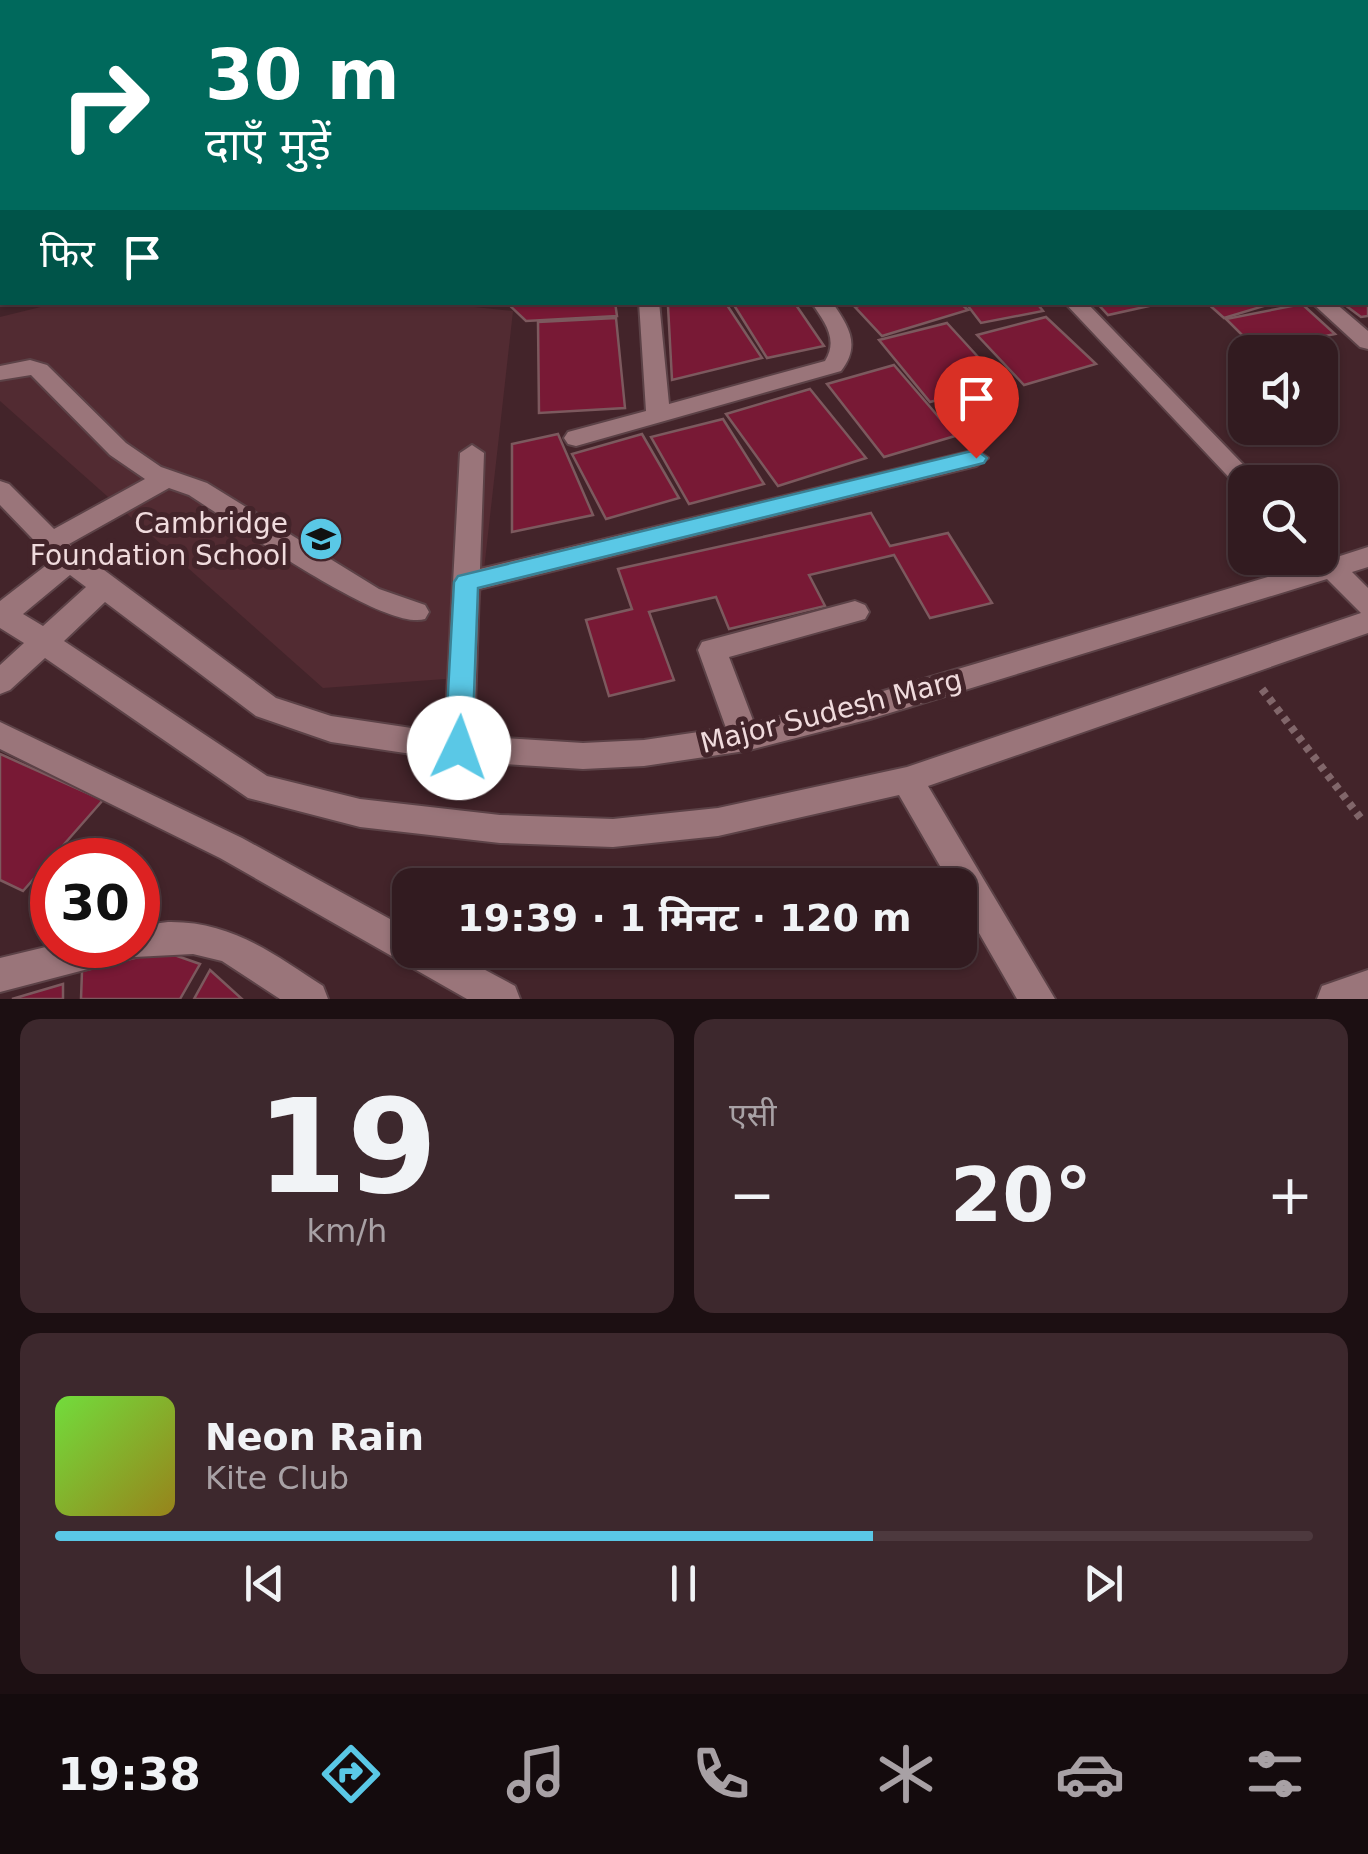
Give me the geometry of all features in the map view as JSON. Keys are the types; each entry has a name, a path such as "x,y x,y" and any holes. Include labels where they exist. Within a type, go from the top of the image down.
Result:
{"street":[{"path":"648,305 658,415"},
{"path":"576,438 834,366 844,349 843,339 823,305"},
{"path":"1077,305 1232,465"},
{"path":"1325,305 1368,342"},
{"path":"0,373 30,367 39,370 118,448 152,472 198,490 370,596 415,612"},
{"path":"459,748 472,453"},
{"path":"466,582 976,458"},
{"path":"167,478 60,552 1,615 259,788 360,813 500,829 613,833 718,822 907,780 1368,622"},
{"name":"Major Sudesh Marg","path":"0,490 60,552 266,707 332,728 459,748 583,756 644,753 745,738 870,707 1281,575"},
{"name":"Major Sudesh Marg","path":"1338,560 1368,557"},
{"path":"1338,574 1368,604"},
{"path":"0,682 104,587"},
{"path":"745,738 712,650 855,612"},
{"path":"0,735 230,848 392,938"},
{"path":"907,780 1037,999"},
{"path":"160,938 203,936 224,942 310,999"},
{"path":"0,975 30,968"},
{"path":"446,968 502,999"},
{"path":"1335,999 1368,987"}],"path":[{"path":"1243,665 1362,820"}],"shaded area":[{"name":"Cambridge Foundation School","path":"49,305 456,305 513,311 472,677 323,688 0,401 0,317"}],"building":[{"path":"509,305 615,305 617,316 526,321"},
{"path":"727,305 762,358 672,380 668,306"},
{"path":"734,305 796,305 824,346 767,358"},
{"path":"962,305 968,310 882,336 855,307"},
{"path":"967,305 1038,305 1043,311 981,323"},
{"path":"1099,305 1153,305 1108,315"},
{"path":"1209,305 1267,305 1224,318"},
{"path":"1297,305 1303,305 1335,334 1330,335 1242,335 1226,319"},
{"path":"1345,305 1368,305 1368,316 1361,317"},
{"path":"1046,317 1096,364 1024,385 977,335"},
{"path":"616,318 625,408 539,413 538,322"},
{"path":"947,323 1001,382 930,402 879,340"},
{"path":"894,365 955,436 884,457 827,384"},
{"path":"810,389 866,458 778,486 726,414"},
{"path":"723,419 764,484 689,504 651,437"},
{"path":"558,434 593,515 512,532 512,444"},
{"path":"642,434 679,498 606,519 572,454"},
{"path":"871,513 890,546 948,533 992,603 930,618 894,555 809,575 825,606 729,629 716,597 649,612 674,680 609,696 586,620 632,609 618,569"},
{"path":"0,754 103,800 70,838 30,838 30,883 23,891 0,880"},
{"path":"160,952 200,964 180,999 81,999 82,971 160,968"},
{"path":"210,970 242,999 194,999"},
{"path":"63,984 63,999 12,999"}],"place":[{"name":"Cambridge Foundation School","path":"321,539"}],"route":[{"path":"459,748 466,582 976,458"}]}
